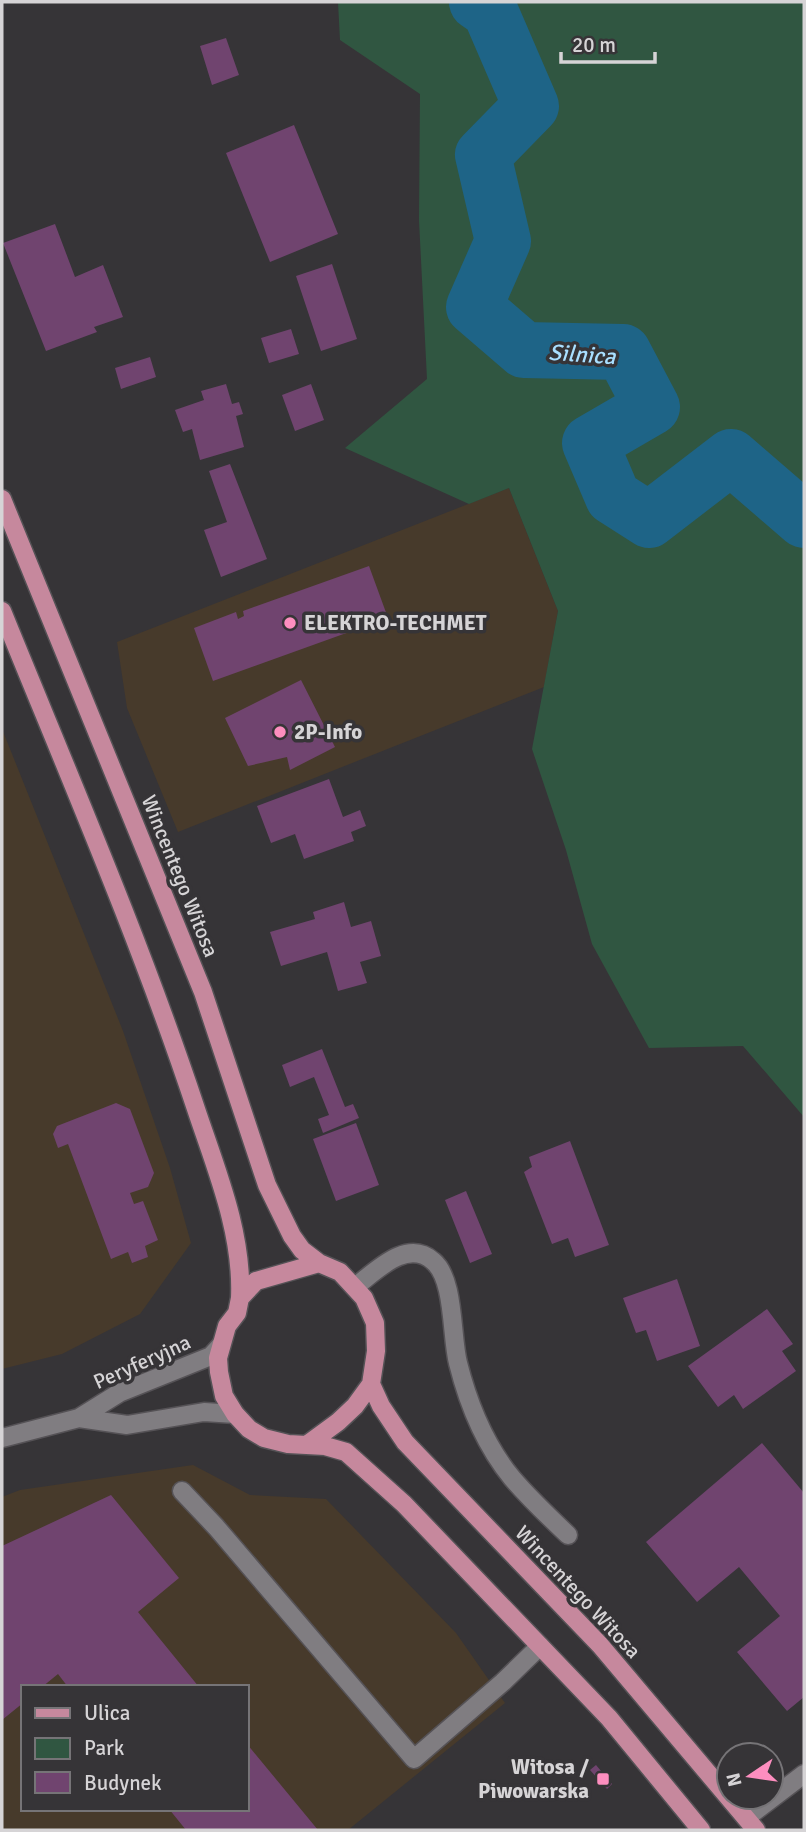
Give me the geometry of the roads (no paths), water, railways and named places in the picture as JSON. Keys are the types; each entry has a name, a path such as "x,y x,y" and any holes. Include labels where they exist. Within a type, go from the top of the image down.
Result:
{"main road":[{"name":"Wincentego Witosa","path":"2,499 203,992 267,1185 292,1236 302,1250 319,1263"},
{"path":"2,611 166,1017 225,1195 241,1276 237,1312 227,1326 221,1345 219,1373 225,1396 235,1414 249,1429 264,1438 346,1452 404,1504 608,1718 701,1830"},
{"path":"240,1298 256,1281 319,1263 340,1272 370,1308 375,1323 376,1351 371,1384 355,1406 308,1444"},
{"name":"Wincentego Witosa","path":"371,1384 405,1442 600,1645 751,1824"}],"street":[{"path":"355,1287 394,1257 409,1253 421,1254 433,1260 442,1272 445,1282 457,1360 474,1413 511,1477 568,1535"},
{"name":"Peryferyjna","path":"2,1438 79,1418 119,1393 211,1356 221,1345"},
{"name":"Peryferyjna","path":"79,1418 127,1425 204,1412 235,1414"},
{"path":"182,1491 216,1527 414,1759 540,1646"},
{"path":"751,1824 804,1774"}],"waterway":[{"name":"Silnica","path":"477,2 490,11 531,106 483,155 503,241 474,307 524,350 623,352 652,407 590,443 613,497 649,520 731,457 804,520"}],"place":[{"name":"ELEKTRO-TECHMET","path":"290,623"},
{"name":"2P-Info","path":"280,732"},
{"name":"Witosa / Piwowarska","path":"603,1779"}]}
